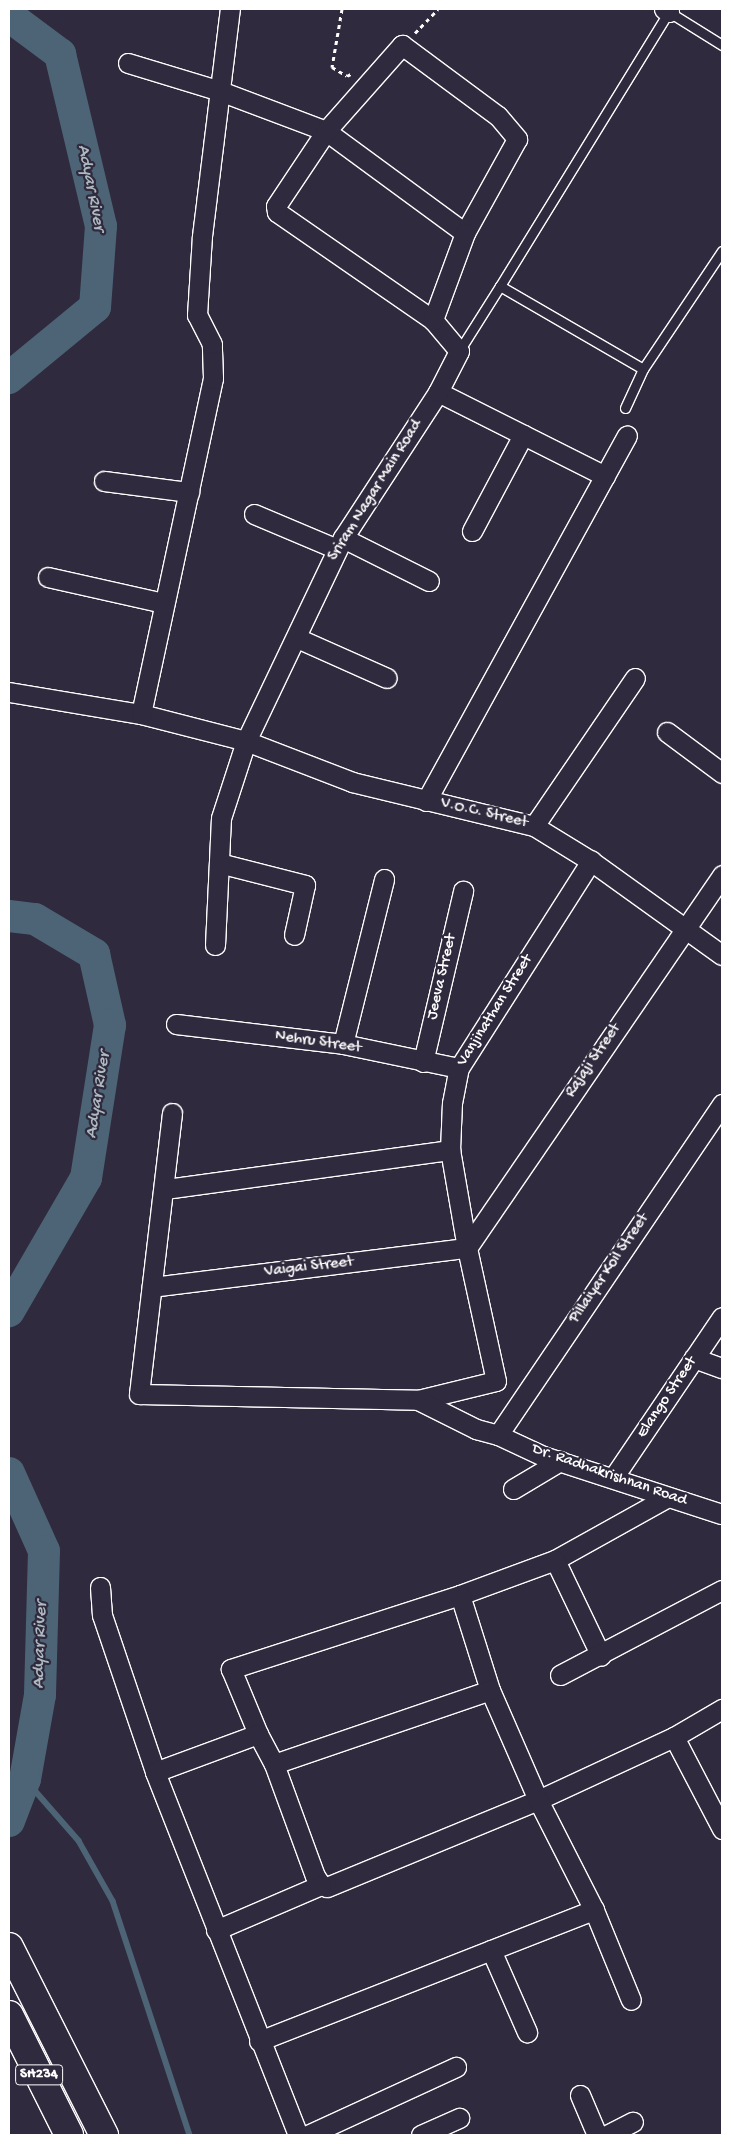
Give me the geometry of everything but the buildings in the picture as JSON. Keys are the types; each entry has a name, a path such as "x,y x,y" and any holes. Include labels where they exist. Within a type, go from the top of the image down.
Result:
{"main road":[{"path":"9,1947 104,2135"},
{"name":"SH234","path":"9,2015 69,2135"}],"street":[{"path":"140,714 163,602 190,492 213,378 212,344 197,315 202,236 230,9"},
{"path":"432,320 464,233 517,138 498,116 402,46 326,131 276,206 277,212 432,320 460,351"},
{"path":"128,62 220,91 326,131 464,233"},
{"name":"Sriram Nagar Main Road","path":"215,945 220,818 246,741 297,638 340,544 438,392 460,351"},
{"path":"438,392 605,476"},
{"path":"472,531 523,435"},
{"path":"426,801 627,436"},
{"path":"104,481 190,492"},
{"path":"254,514 340,544 429,582"},
{"path":"48,577 163,602"},
{"path":"297,638 387,678"},
{"path":"534,826 635,678"},
{"name":"V.O.C. Street","path":"9,692 140,714 246,741 352,782 534,826 591,861 722,955"},
{"path":"667,732 719,764"},
{"name":"Vanjinathan Street","path":"418,1400 496,1381 466,1248 450,1150 452,1103 459,1068 591,861"},
{"path":"219,863 305,885 294,935"},
{"name":"Rajaji Street","path":"466,1248 722,875"},
{"path":"343,1044 384,880"},
{"name":"Jeeva Street","path":"423,1062 463,891"},
{"name":"Nehru Street","path":"176,1024 343,1044 459,1068"},
{"name":"Pillaiyar Koil Street","path":"498,1434 721,1107"},
{"path":"172,1113 165,1190 139,1394 418,1400"},
{"path":"165,1190 450,1150"},
{"name":"Vaigai Street","path":"152,1287 466,1248"},
{"name":"Elango Street","path":"613,1478 722,1317"},
{"path":"694,1358 722,1368"},
{"name":"Dr. Radhakrishnan Road","path":"418,1400 476,1430 498,1434 560,1461 722,1514"},
{"path":"513,1489 560,1461"},
{"path":"321,1885 274,1764 258,1734 231,1669 460,1595 555,1560 668,1496"},
{"path":"555,1560 601,1656"},
{"path":"100,1587 102,1615 155,1772 259,2041 298,2135"},
{"path":"560,1674 601,1656 722,1590"},
{"path":"460,1595 490,1690 538,1800 594,1910 630,2000"},
{"path":"274,1764 490,1690"},
{"path":"216,1930 321,1885 327,1887 538,1800 674,1737 722,1709"},
{"path":"155,1772 258,1734"},
{"path":"674,1737 722,1829"},
{"path":"259,2041 594,1910"},
{"path":"492,1950 527,2032"},
{"path":"308,2135 456,2067"},
{"path":"580,2095 597,2135"},
{"path":"421,2135 459,2118"},
{"path":"606,2135 633,2122"}],"lane":[{"path":"460,351 668,10 722,45"},
{"path":"625,408 643,369 722,250"},
{"path":"500,286 643,369"}],"path":[{"path":"342,9 332,67 347,76 355,72"},
{"path":"402,46 438,9"}],"waterway":[{"name":"Adyar River","path":"9,16 60,54 101,226 95,307 9,378"},
{"name":"Adyar River","path":"9,916 35,919 94,954 110,1025 86,1178 9,1311"},
{"name":"Adyar River","path":"9,1473 44,1551 40,1695 25,1779 9,1821"},
{"path":"25,1779 79,1841 113,1901 190,2135"}]}
